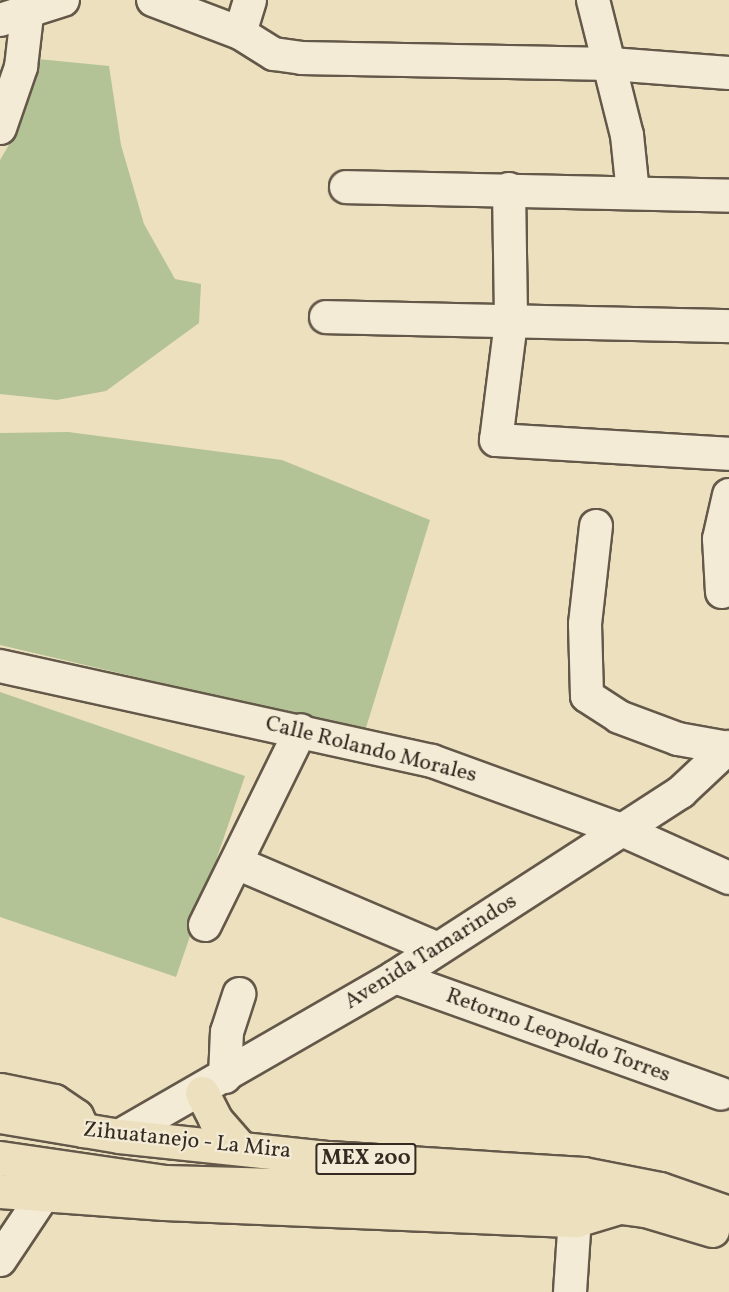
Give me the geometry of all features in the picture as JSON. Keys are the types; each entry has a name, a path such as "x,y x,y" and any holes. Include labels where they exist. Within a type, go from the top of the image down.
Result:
{"main road":[{"path":"213,1085 215,1119 238,1145"},
{"path":"0,1090 54,1101 76,1116 83,1130"},
{"name":"Zihuatanejo - La Mira","path":"0,1116 119,1136 238,1145 329,1158 583,1174 660,1189 729,1213"},
{"path":"15,1161 78,1154 119,1136"},
{"name":"Zihuatanejo - La Mira","path":"15,1161 165,1182 440,1189 576,1210 619,1207 729,1236"},
{"path":"0,1191 576,1210"}],"street":[{"path":"0,128 21,68 14,17 63,0"},
{"path":"240,33 250,0"},
{"path":"594,0 627,135 633,193"},
{"path":"163,1 240,33 274,54 301,58 611,64 729,73"},
{"path":"346,187 509,189 729,196"},
{"path":"509,189 511,322 495,440 729,454"},
{"path":"326,317 729,326"},
{"path":"722,592 719,539 729,495"},
{"path":"596,526 585,624 587,696 619,717 678,739 729,748"},
{"name":"Calle Rolando Morales","path":"0,666 301,730 432,761 624,831 729,878"},
{"path":"205,925 239,864 301,730"},
{"name":"Avenida Tamarindos","path":"119,1136 213,1085 396,977 681,792 729,748"},
{"path":"239,864 438,949"},
{"name":"Retorno Leopoldo Torres","path":"396,977 721,1094"},
{"path":"213,1085 239,994"},
{"path":"0,1260 44,1194"},
{"path":"570,1292 576,1210"}],"green space":[{"path":"38,59 109,66 121,145 144,224 175,279 201,284 199,323 106,391 57,400 0,394 0,160 20,126"},
{"path":"68,432 282,460 430,520 365,731 0,645 0,433"},
{"path":"0,692 245,776 176,977 0,917"}]}
